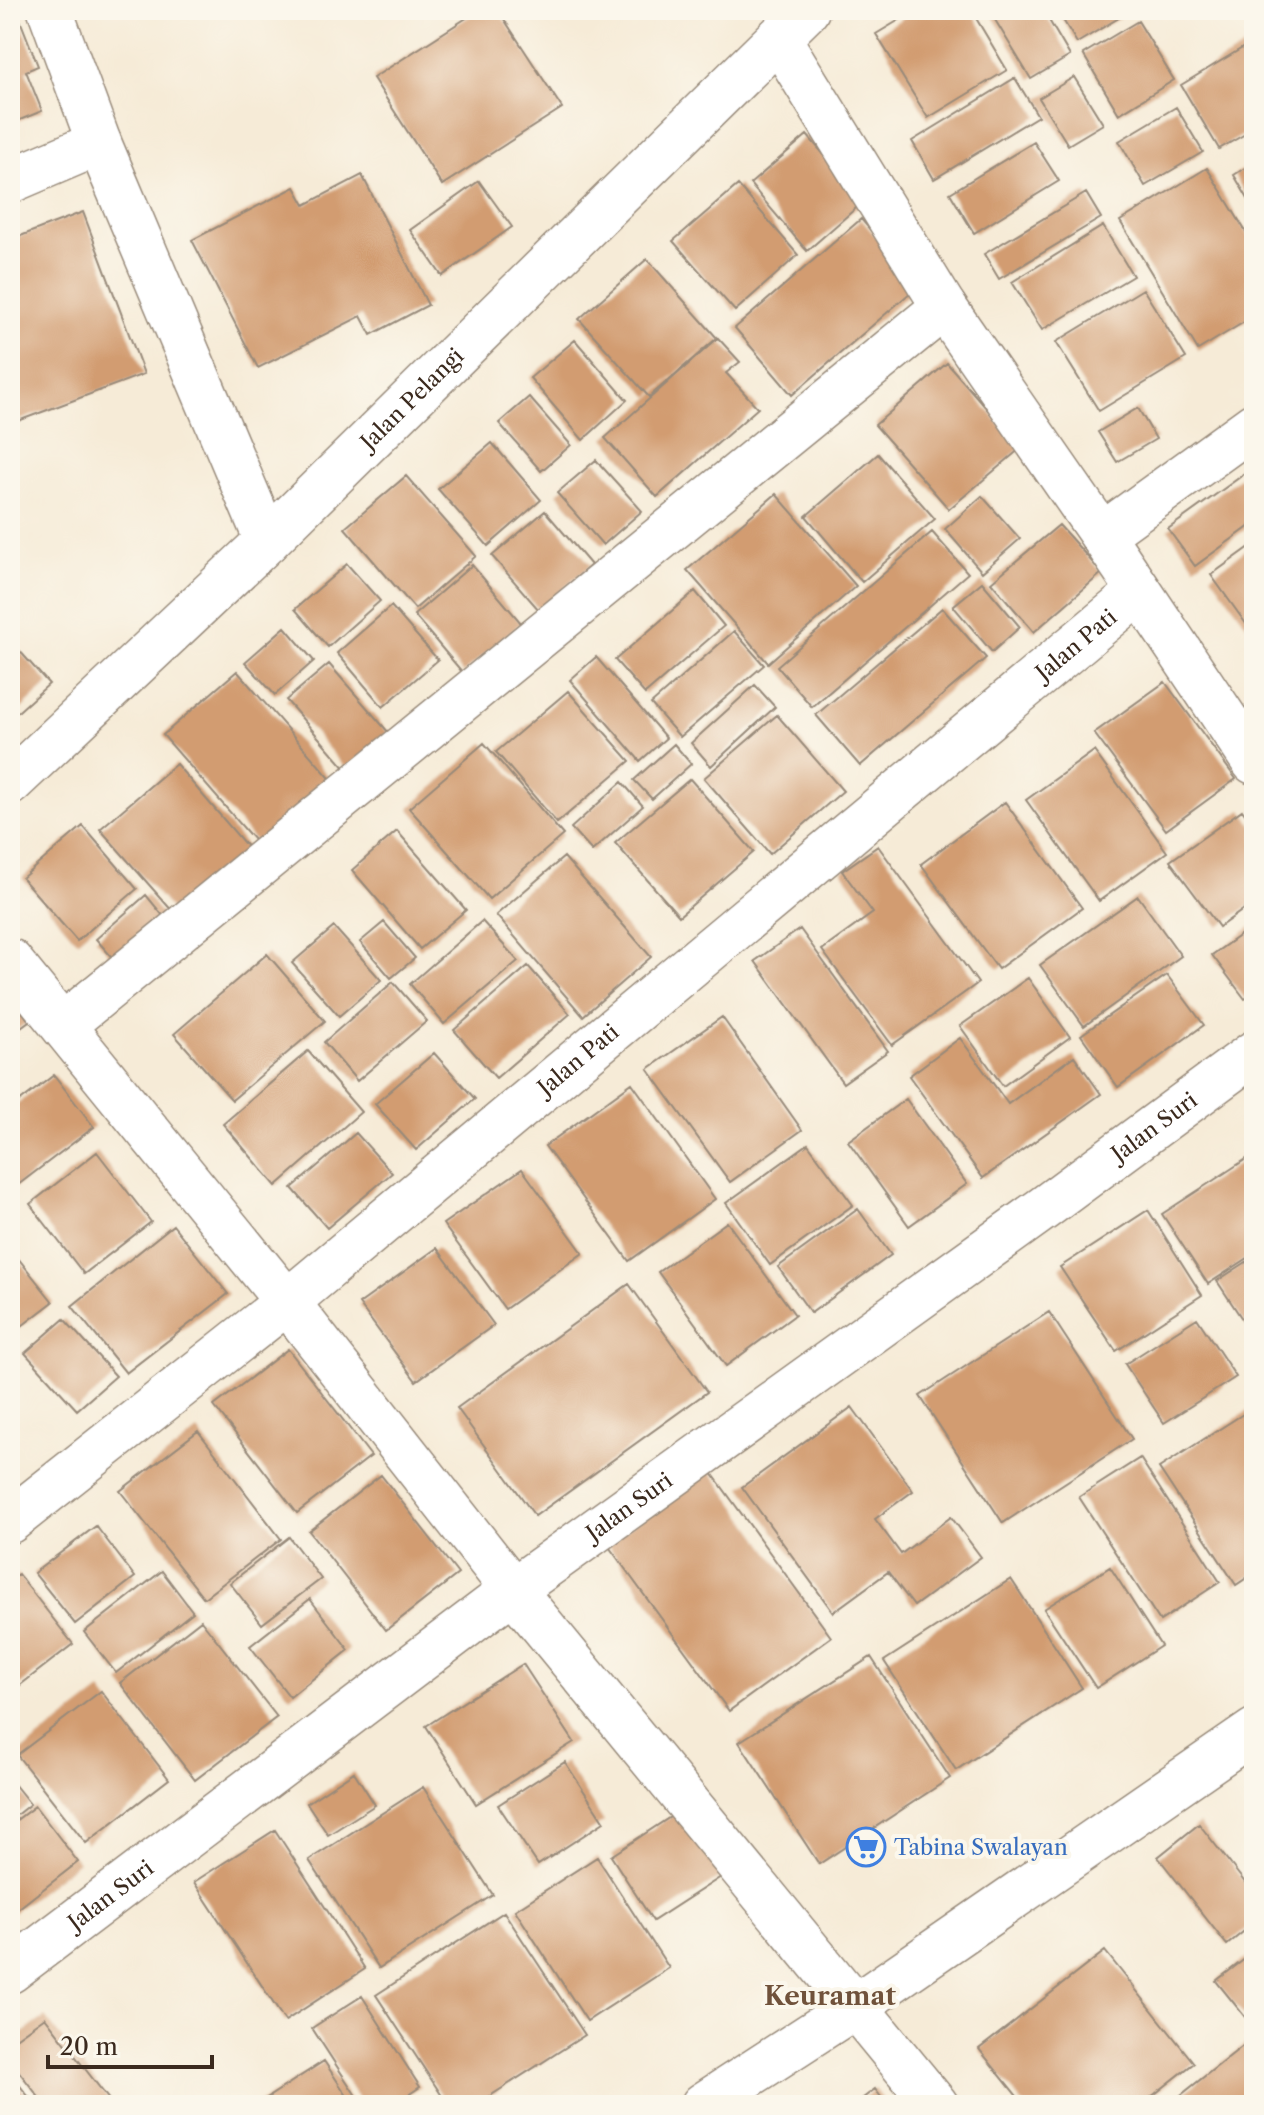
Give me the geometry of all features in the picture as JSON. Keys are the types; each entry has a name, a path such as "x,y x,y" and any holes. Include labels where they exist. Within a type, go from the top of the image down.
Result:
{"street":[{"path":"50,10 99,143 267,541"},
{"path":"793,25 944,307 1254,762"},
{"name":"Jalan Pelangi","path":"10,783 267,541 793,25"},
{"path":"10,181 99,143"},
{"path":"63,1025 944,307"},
{"path":"1102,535 1254,425"},
{"name":"Jalan Pati","path":"10,1521 287,1302 1139,592"},
{"path":"10,961 287,1302 513,1590 936,2105"},
{"name":"Jalan Suri","path":"10,1971 513,1590 1254,1053"},
{"path":"703,2105 854,2007 1254,1731"}],"building":[{"path":"479,10 498,10 562,108 442,185 373,78"},
{"path":"916,10 971,10 1007,70 928,118 876,34"},
{"path":"989,10 1043,10 1070,56 1031,79"},
{"path":"1057,10 1132,10 1077,43"},
{"path":"20,20 38,66 26,71 42,111 10,124 10,24"},
{"path":"1138,21 1174,80 1119,114 1083,54"},
{"path":"1254,41 1254,129 1219,149 1181,85"},
{"path":"1074,77 1103,124 1068,145 1039,98"},
{"path":"1015,78 1038,116 934,179 912,141"},
{"path":"1176,107 1203,152 1145,186 1119,141"},
{"path":"807,135 864,201 807,251 750,184"},
{"path":"1034,142 1059,181 974,233 950,193"},
{"path":"1254,162 1254,209 1234,175"},
{"path":"1207,168 1254,245 1254,316 1198,350 1120,221"},
{"path":"362,175 428,305 371,335 361,316 258,368 192,240 295,187 305,205"},
{"path":"479,181 512,227 442,276 410,230"},
{"path":"738,185 798,255 735,311 673,241"},
{"path":"1086,193 1101,218 999,279 984,254"},
{"path":"83,212 144,374 10,424 10,240"},
{"path":"861,219 918,286 792,395 735,328"},
{"path":"1103,226 1133,276 1042,330 1012,282"},
{"path":"647,259 717,338 649,397 579,319"},
{"path":"1143,289 1186,358 1099,411 1056,342"},
{"path":"718,338 740,362 726,373 758,408 657,497 605,438"},
{"path":"575,340 627,400 583,440 530,378"},
{"path":"947,363 1021,448 949,509 875,425"},
{"path":"529,397 571,445 541,471 499,423"},
{"path":"1138,408 1156,439 1117,462 1098,432"},
{"path":"492,443 541,500 488,546 438,489"},
{"path":"878,454 935,519 862,582 806,516"},
{"path":"596,460 642,511 603,545 557,493"},
{"path":"1254,467 1254,523 1195,566 1168,529"},
{"path":"406,476 476,556 415,609 345,528"},
{"path":"776,494 856,586 768,663 687,570"},
{"path":"982,496 1020,539 982,572 945,529"},
{"path":"545,511 591,565 539,610 492,556"},
{"path":"1059,525 1102,573 1034,632 991,582"},
{"path":"932,532 968,573 812,707 777,666"},
{"path":"1254,544 1254,635 1211,575"},
{"path":"347,564 380,601 328,647 295,609"},
{"path":"472,565 521,623 463,673 414,615"},
{"path":"982,582 1020,627 992,652 953,606"},
{"path":"695,591 724,626 645,694 615,660"},
{"path":"391,606 438,660 383,707 337,653"},
{"path":"942,608 986,658 860,766 816,715"},
{"path":"285,627 314,661 275,695 245,662"},
{"path":"734,631 764,665 680,737 651,704"},
{"path":"10,640 49,684 10,719"},
{"path":"596,657 666,738 640,761 570,680"},
{"path":"329,664 389,733 347,770 286,700"},
{"path":"237,671 335,784 261,848 163,735"},
{"path":"1165,682 1236,779 1166,830 1094,733"},
{"path":"755,685 775,707 711,766 691,743"},
{"path":"568,691 630,761 557,823 496,752"},
{"path":"777,715 843,791 770,854 704,778"},
{"path":"484,743 563,835 489,899 409,808"},
{"path":"674,744 691,764 652,799 634,780"},
{"path":"1094,751 1167,852 1099,901 1026,800"},
{"path":"176,764 256,857 181,921 100,829"},
{"path":"690,779 754,852 679,916 615,843"},
{"path":"622,782 643,806 592,851 571,828"},
{"path":"1005,802 1082,908 998,969 921,864"},
{"path":"1242,810 1254,826 1254,902 1219,927 1170,861"},
{"path":"83,826 137,889 77,941 22,878"},
{"path":"397,831 466,910 420,949 352,870"},
{"path":"878,846 978,983 892,1045 822,950 873,913 842,871"},
{"path":"564,857 651,957 583,1016 496,915"},
{"path":"146,895 174,929 124,971 96,939"},
{"path":"1138,896 1181,956 1084,1026 1040,965"},
{"path":"482,921 518,961 444,1024 410,984"},
{"path":"384,922 415,958 391,978 360,942"},
{"path":"1254,925 1254,993 1245,999 1212,955"},
{"path":"334,927 381,980 339,1016 292,963"},
{"path":"800,929 888,1051 843,1083 755,961"},
{"path":"267,954 325,1021 232,1100 174,1034"},
{"path":"528,966 570,1014 496,1078 454,1030"},
{"path":"1167,975 1204,1025 1118,1087 1081,1035"},
{"path":"1028,978 1070,1037 1003,1086 960,1026"},
{"path":"393,982 427,1021 357,1081 324,1042"},
{"path":"10,995 29,1021 10,1035"},
{"path":"722,1017 802,1130 730,1182 648,1069"},
{"path":"960,1038 1008,1104 1074,1056 1101,1094 983,1178 909,1076"},
{"path":"308,1051 361,1112 276,1186 223,1124"},
{"path":"434,1053 475,1099 416,1150 375,1104"},
{"path":"54,1075 94,1127 10,1191 10,1109"},
{"path":"632,1083 715,1199 629,1261 545,1146"},
{"path":"906,1099 967,1184 909,1226 848,1141"},
{"path":"356,1133 392,1173 327,1228 292,1188"},
{"path":"808,1144 853,1205 770,1265 726,1203"},
{"path":"97,1152 151,1222 84,1274 30,1204"},
{"path":"1254,1154 1254,1254 1208,1284 1162,1214"},
{"path":"522,1169 583,1253 505,1309 443,1224"},
{"path":"858,1209 891,1255 811,1313 778,1267"},
{"path":"1148,1210 1202,1295 1116,1351 1060,1267"},
{"path":"727,1222 795,1315 726,1366 658,1272"},
{"path":"173,1225 228,1294 126,1373 72,1306"},
{"path":"10,1248 53,1302 10,1335"},
{"path":"437,1248 494,1325 416,1381 359,1304"},
{"path":"1254,1257 1254,1337 1217,1281"},
{"path":"629,1284 707,1392 535,1516 457,1408"},
{"path":"1049,1312 1132,1439 1003,1523 920,1396"},
{"path":"1197,1318 1236,1377 1164,1423 1125,1364"},
{"path":"64,1319 116,1376 77,1410 25,1353"},
{"path":"288,1349 371,1456 297,1513 214,1406"},
{"path":"852,1407 913,1491 875,1519 901,1554 951,1517 981,1557 914,1606 888,1572 833,1612 742,1487"},
{"path":"1254,1407 1254,1573 1236,1585 1159,1468"},
{"path":"198,1431 281,1539 204,1598 120,1491"},
{"path":"1140,1458 1220,1582 1160,1621 1079,1497"},
{"path":"709,1469 831,1637 729,1711 607,1544"},
{"path":"381,1475 458,1574 386,1630 309,1531"},
{"path":"96,1526 135,1577 75,1624 34,1573"},
{"path":"289,1537 321,1579 262,1624 230,1583"},
{"path":"1110,1567 1161,1646 1096,1688 1044,1609"},
{"path":"162,1571 193,1612 116,1673 84,1632"},
{"path":"18,1574 73,1644 10,1693 10,1580"},
{"path":"1011,1579 1082,1688 956,1770 884,1661"},
{"path":"310,1599 349,1650 290,1697 250,1646"},
{"path":"201,1620 277,1717 195,1780 120,1683"},
{"path":"871,1657 950,1778 819,1864 739,1742"},
{"path":"523,1664 574,1742 476,1804 426,1726"},
{"path":"101,1691 169,1779 86,1843 17,1755"},
{"path":"565,1762 604,1822 538,1865 498,1805"},
{"path":"354,1772 375,1805 328,1835 307,1803"},
{"path":"10,1779 30,1804 10,1820"},
{"path":"423,1787 493,1895 379,1968 309,1860"},
{"path":"35,1806 78,1862 10,1915 10,1825"},
{"path":"681,1810 724,1875 653,1921 611,1856"},
{"path":"1199,1824 1254,1894 1254,1923 1227,1945 1158,1857"},
{"path":"275,1830 365,1969 285,2021 194,1882"},
{"path":"597,1857 669,1968 587,2021 515,1910"},
{"path":"504,1912 585,2035 476,2105 448,2105 376,1995"},
{"path":"1105,1951 1194,2063 1141,2105 1024,2105 979,2049"},
{"path":"1254,1952 1254,2010 1245,2017 1216,1981"},
{"path":"362,1996 420,2087 393,2105 362,2105 312,2028"},
{"path":"45,2017 113,2105 45,2105 10,2060 10,2042"},
{"path":"1254,2037 1254,2105 1181,2105 1176,2099"},
{"path":"324,2061 353,2105 256,2105"},
{"path":"10,2073 35,2105 10,2105"},
{"path":"875,2089 887,2105 854,2105"}],"place":[{"name":"Tabina Swalayan","path":"866,1847"}],"district":[{"name":"Keuramat","path":"830,1996"}]}
